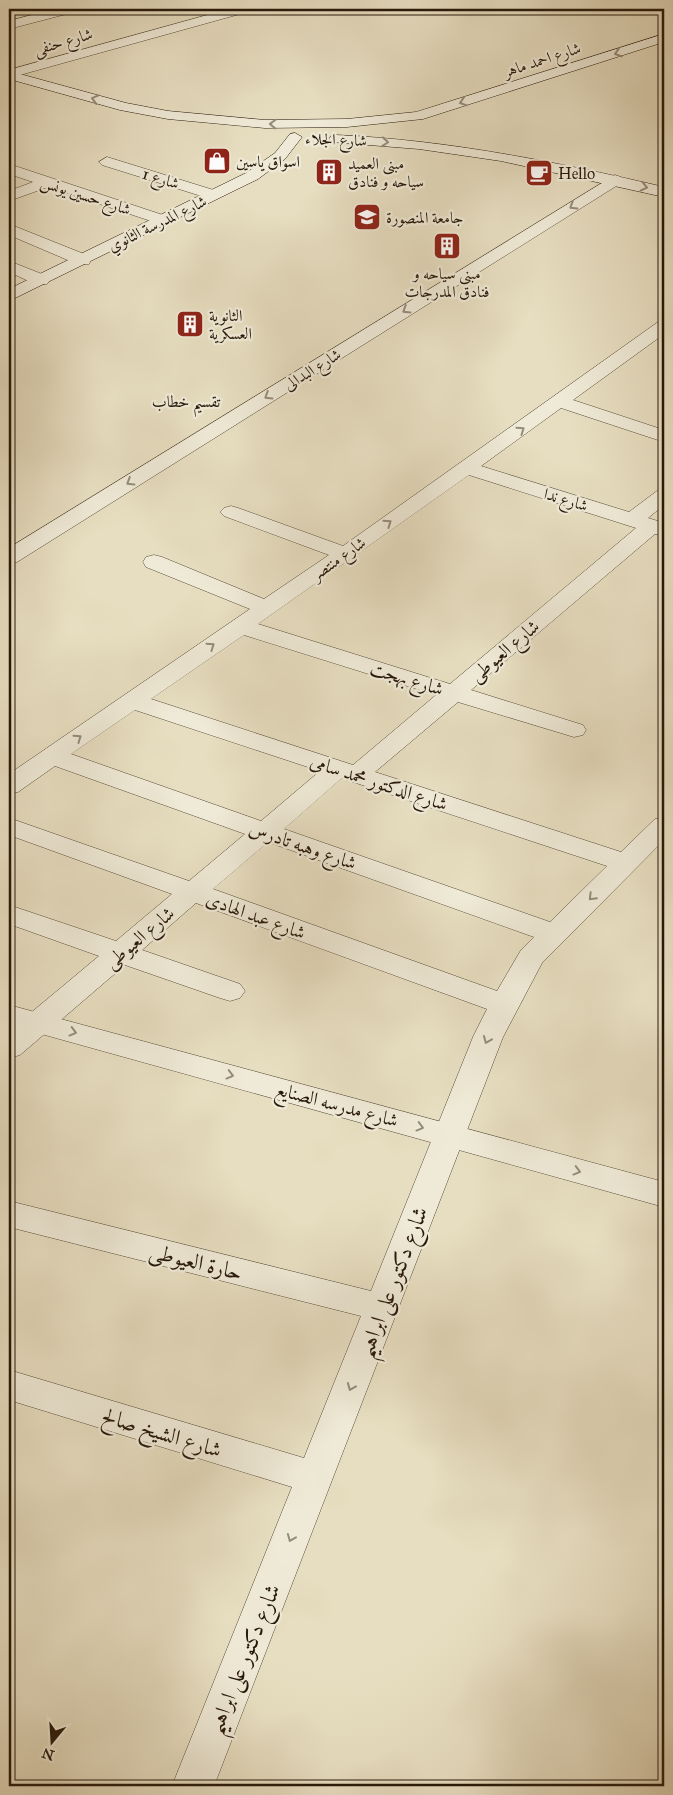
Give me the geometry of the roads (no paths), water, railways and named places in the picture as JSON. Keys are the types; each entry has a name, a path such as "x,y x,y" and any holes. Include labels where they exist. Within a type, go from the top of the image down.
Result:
{"street":[{"path":"9,25 70,9"},
{"name":"شارع حنفى","path":"9,75 242,9"},
{"name":"شارع احمد ماهر","path":"374,121 404,118 430,112 664,38"},
{"name":"شارع الجلاء","path":"9,75 125,106 162,119 223,133 400,143 477,152 664,192"},
{"name":"شارع الجلاء","path":"9,87 108,114 162,119 274,124 374,121"},
{"path":"430,112 421,120 423,127 434,133 474,145 478,148 477,152"},
{"name":"شارع المدرسة الثانوي","path":"9,296 214,195 267,166 280,156 295,137"},
{"name":"شارع 1","path":"107,162 214,195"},
{"name":"شارع حسين يونس","path":"9,169 163,220"},
{"name":"شارع البدالى","path":"9,557 615,180"},
{"path":"9,196 46,182"},
{"path":"9,229 83,260"},
{"path":"9,266 41,280"},
{"name":"شارع منتصر","path":"9,786 345,554 561,402 664,326"},
{"path":"561,402 664,436"},
{"name":"شارع ندا","path":"467,468 650,525"},
{"name":"شارع العيوطى","path":"9,1048 265,831 454,692 650,525 664,495"},
{"path":"231,512 345,554"},
{"path":"154,562 266,608"},
{"name":"شارع بهجت","path":"240,626 574,730"},
{"name":"شارع الدكتور محمد سامى","path":"132,701 626,864"},
{"name":"شارع وهبه تادرس","path":"52,756 555,934"},
{"name":"شارع دكتور على ابراهيم","path":"193,1786 383,1308 449,1135 488,1037 504,1004 531,957 664,825"},
{"name":"شارع عبد الهادى","path":"9,826 504,1004"},
{"path":"9,914 230,991"},
{"name":"شارع مدرسه الصنايع","path":"9,1015 664,1195"},
{"name":"حارة العيوطى","path":"9,1214 383,1308"},
{"name":"شارع الشيخ صالح","path":"9,1385 315,1478"}],"place":[{"name":"اسواق ياسين","path":"217,161"},
{"name":"مبنى العميد سياحه و فنادق","path":"329,172"},
{"name":"Hello","path":"539,173"},
{"name":"جامعة المنصورة","path":"367,217"},
{"name":"مبنى سياحه و فنادق المدرجات","path":"447,246"},
{"name":"الثانوية العسكرية","path":"190,324"}],"district":[{"name":"تقسيم خطاب","path":"186,401"}]}
